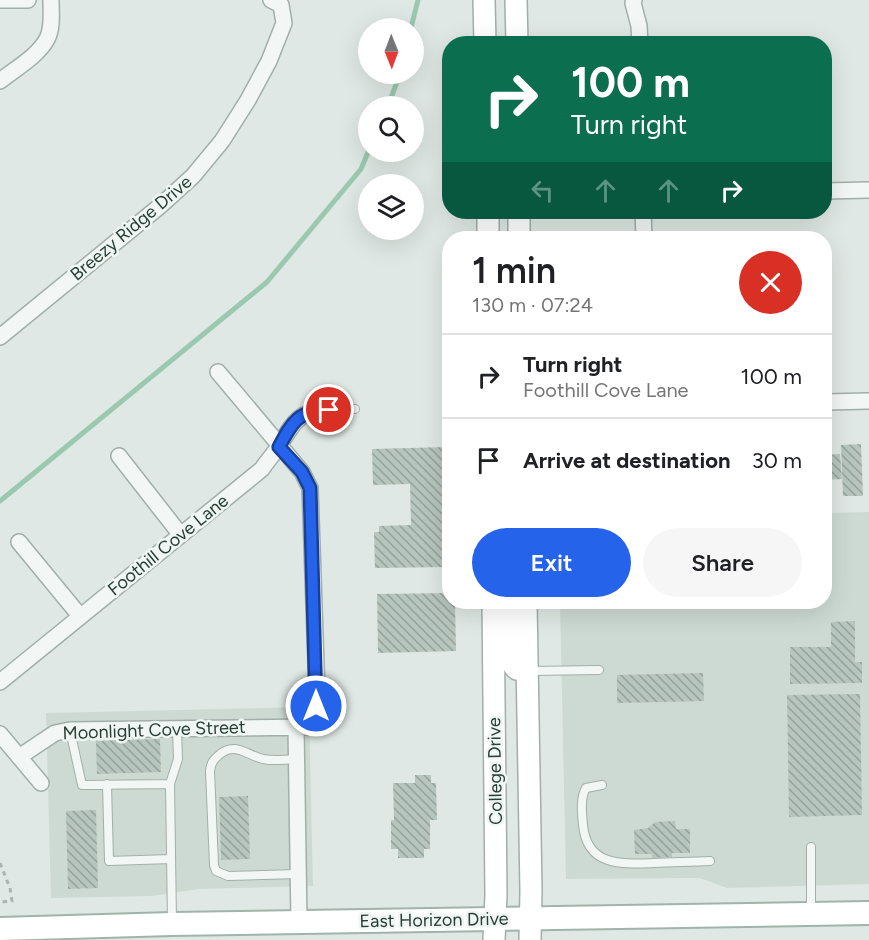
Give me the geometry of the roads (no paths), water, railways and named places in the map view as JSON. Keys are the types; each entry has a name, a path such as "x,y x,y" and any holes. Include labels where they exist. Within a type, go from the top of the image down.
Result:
{"main road":[{"path":"484,0 485,36"},
{"path":"516,0 517,36"},
{"name":"College Drive","path":"493,609 496,895 494,930"},
{"path":"508,609 508,652 516,668 527,671"},
{"name":"College Drive","path":"526,609 530,929"},
{"name":"East Horizon Drive","path":"7,920 172,924 299,922 494,930 869,913"}],"street":[{"path":"0,0 28,0"},
{"path":"0,81 38,51 48,38 51,0"},
{"path":"634,0 640,36"},
{"name":"Breezy Ridge Drive","path":"0,337 160,206 193,176 222,141 254,90 284,23 276,2"},
{"path":"832,191 869,190"},
{"path":"218,372 302,472 310,488 316,718 310,727 296,727 299,922"},
{"path":"832,402 869,401"},
{"name":"Foothill Cove Lane","path":"0,682 262,469 279,447 290,427 303,414 312,410 329,410"},
{"path":"119,456 180,534"},
{"path":"20,542 80,616"},
{"name":"Moonlight Cove Street","path":"19,757 55,733 70,730 296,727"},
{"path":"0,734 41,783"}],"lane":[{"path":"329,410 355,409"},
{"path":"527,671 599,670"},
{"path":"172,924 170,784 178,759 177,729"},
{"path":"70,730 82,785 170,784"},
{"path":"296,759 264,759 238,748 223,752 216,757 211,762 210,771 216,871 228,876 298,874"},
{"path":"107,784 109,861 171,859"},
{"path":"602,785 586,788 583,794 584,831 587,843 599,856 621,864 710,861"},
{"path":"811,847 812,914"}],"waterway":[{"path":"414,18 418,0"},
{"path":"392,96 396,84"},
{"path":"0,501 267,282 361,169 364,162"}]}
